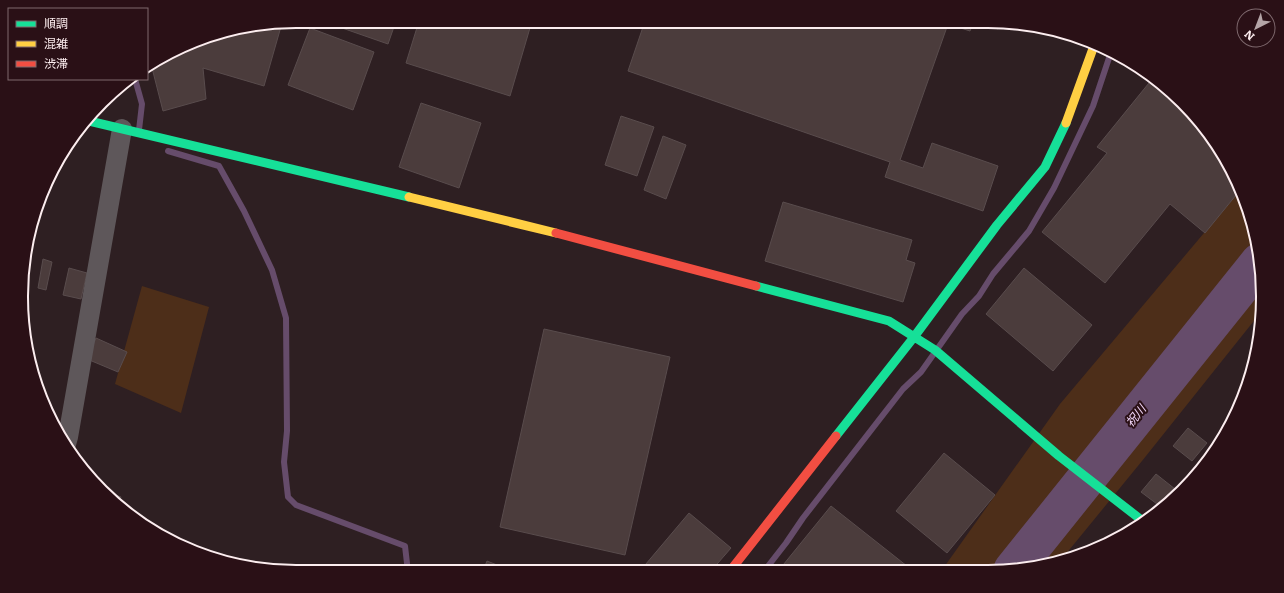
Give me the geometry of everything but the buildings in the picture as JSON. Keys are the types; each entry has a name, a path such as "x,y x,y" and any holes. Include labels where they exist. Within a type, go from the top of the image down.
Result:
{"street":[{"path":"735,565 914,337 997,225 1045,167 1069,116 1093,49"},
{"path":"93,122 519,223 889,321 935,350 1059,456 1139,518"},
{"path":"65,433 122,129"}],"shaded area":[{"path":"1236,195 1247,227 1254,261 1256,296 1255,320 1067,553 1023,563 946,565 1060,404"},
{"path":"142,286 209,307 181,413 115,384"}],"waterway":[{"path":"769,565 803,518 903,389 921,372 962,314 979,296 993,274 1029,231 1054,188 1093,106 1109,58"},
{"path":"136,81 142,104 139,130"},
{"path":"168,151 219,166 244,211 272,270 286,318 287,431 284,462 288,497 296,505 405,546 407,565"},
{"name":"祝川","path":"1018,563 1254,269"}],"traffic: fast":[{"path":"93,122 409,197"},
{"path":"836,436 914,337 997,225 1045,167 1066,123"},
{"path":"756,286 889,321 935,350 1059,456 1139,518"}],"traffic: slow":[{"path":"1066,123 1093,49"},
{"path":"409,197 556,233"}],"traffic: jam":[{"path":"556,233 756,286"},
{"path":"735,565 836,436"}]}
